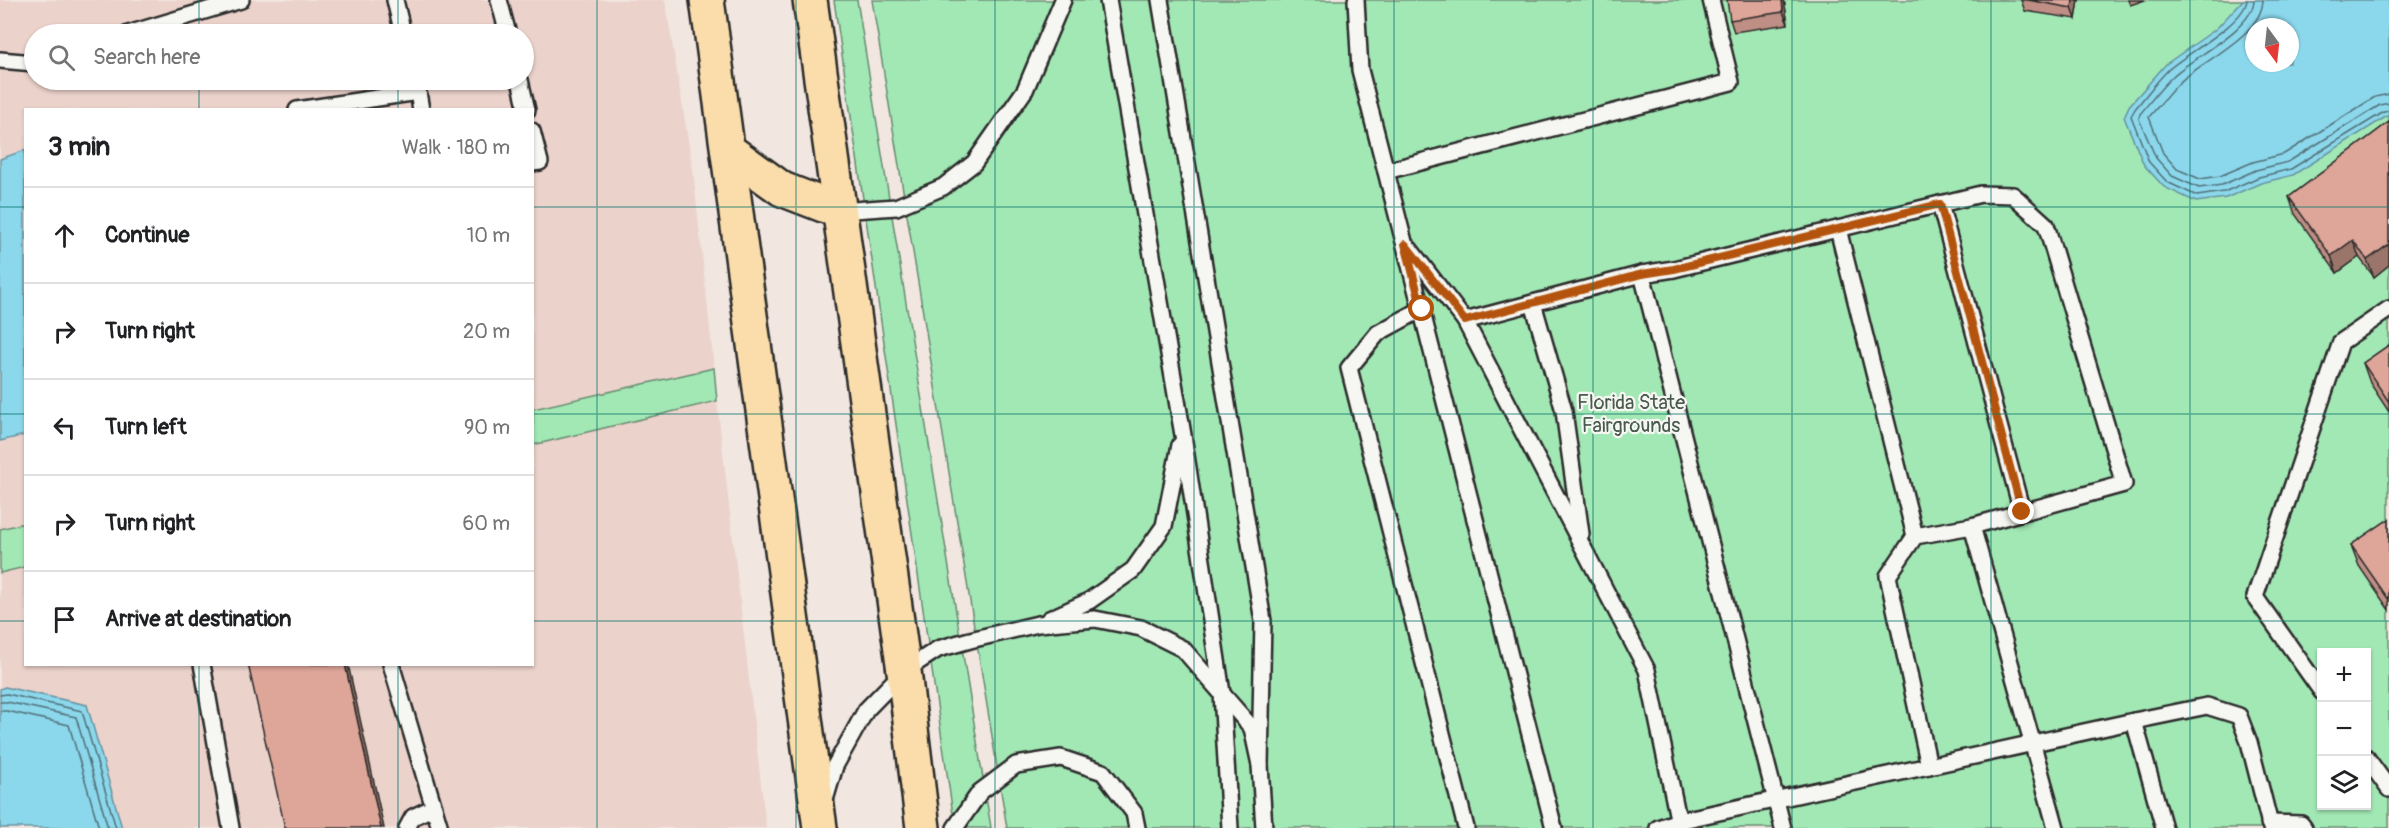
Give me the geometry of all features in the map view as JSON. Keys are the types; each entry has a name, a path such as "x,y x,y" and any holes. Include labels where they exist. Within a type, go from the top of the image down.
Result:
{"main road":[{"path":"707,0 820,823"},
{"path":"810,0 904,671 923,828"},
{"path":"728,150 782,189 839,211"}],"lane":[{"path":"161,24 241,0"},
{"path":"395,0 401,24"},
{"path":"500,0 506,24"},
{"path":"839,211 896,207 944,187 974,163 1025,90 1063,0"},
{"path":"1108,0 1124,81 1183,435 1222,693 1230,828"},
{"path":"1160,0 1263,621 1260,765 1264,828"},
{"path":"1356,0 1360,70 1554,828"},
{"path":"1386,171 1731,82 1712,0"},
{"path":"0,60 24,62"},
{"path":"307,108 396,90"},
{"path":"417,90 421,108"},
{"path":"522,90 527,108"},
{"path":"534,139 540,162 534,163"},
{"path":"1465,321 1642,274 1674,269 1981,194 2013,195 2046,225 2124,484 1972,526 1915,536 1888,576 1929,766"},
{"path":"1940,204 2022,512"},
{"path":"1838,229 1915,536"},
{"path":"1405,244 1465,321 1647,670 1679,825"},
{"path":"1642,274 1783,828"},
{"path":"1533,303 1564,411 1582,546"},
{"path":"1422,309 1378,333 1349,368 1466,828"},
{"path":"2317,685 2255,597 2341,342 2389,309"},
{"path":"1038,624 1089,601 1133,570 1164,526 1183,435"},
{"path":"1972,526 2056,828"},
{"path":"820,823 835,766 866,710 904,671 938,649 982,636 1038,624 1095,619 1141,628 1183,649 1252,728 1260,765"},
{"path":"202,666 231,828"},
{"path":"392,666 440,828"},
{"path":"1658,828 2207,706 2239,716 2249,741 2270,826 2301,824 2304,828"},
{"path":"2134,722 2164,828"},
{"path":"955,828 980,792 1016,765 1061,758 1103,772 1134,813 1137,828"},
{"path":"2371,763 2389,789"},
{"path":"407,828 413,817 434,807"}],"shaded area":[{"path":"0,0 665,0 693,170 714,368 534,409 534,108 24,108 24,150 0,159"},
{"path":"717,401 766,828 122,828 87,705 6,687 0,689 0,573 24,567 24,666 534,666 534,445"},
{"path":"24,435 24,523 0,529 0,441"}],"green space":[{"path":"834,0 857,0 991,828 955,828"},
{"name":"Florida State Fairgrounds","path":"872,0 2389,0 2389,828 1007,828"},
{"path":"714,368 717,401 534,445 534,409"},
{"path":"24,523 24,567 0,573 0,529"}],"water":[{"path":"2243,0 2389,0 2389,115 2293,175 2261,183 2226,198 2196,202 2164,187 2144,165 2124,117 2129,106 2166,64 2216,29"},
{"path":"24,150 24,435 0,441 0,159"},
{"path":"5,687 87,705 122,828 0,828 0,689"}],"building":[{"path":"1727,0 1782,0 1783,12 1730,20"},
{"path":"2028,0 2073,0 2072,8"},
{"path":"2389,122 2389,244 2367,260 2353,240 2331,256 2289,197"},
{"path":"2389,345 2389,402 2363,363"},
{"path":"2389,519 2389,600 2351,545"},
{"path":"248,666 345,666 381,828 285,828"}],"route":[{"path":"1422,309 1405,244 1465,321 1642,274 1674,269 1940,204 2022,512"}]}
